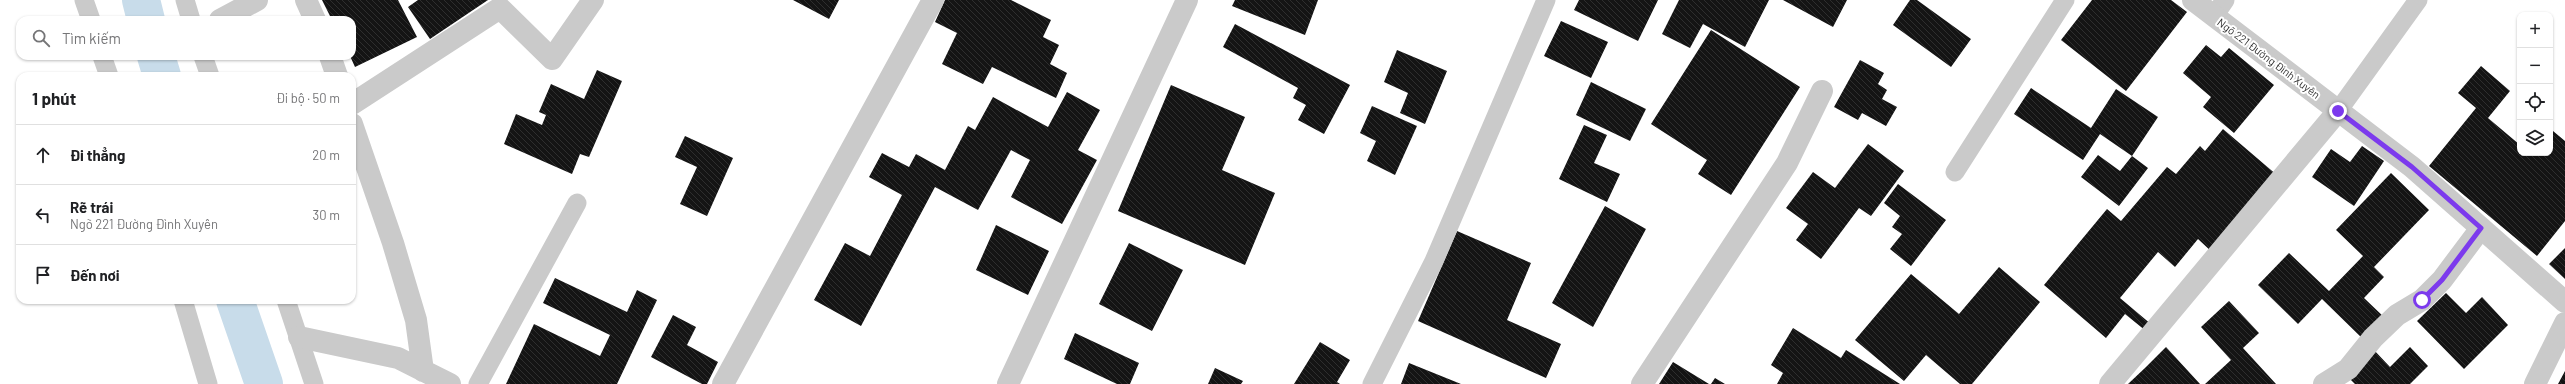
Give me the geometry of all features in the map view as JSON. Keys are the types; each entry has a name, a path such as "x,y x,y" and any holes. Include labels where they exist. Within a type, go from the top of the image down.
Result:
{"street":[{"path":"227,16 257,0"},
{"path":"306,0 313,16"},
{"path":"356,101 500,8 552,59 594,0"},
{"path":"723,384 933,0"},
{"path":"1008,384 1187,0"},
{"name":"Ngõ 221 Đường Đình Xuyên","path":"2193,0 2220,8 2338,111 2412,167 2565,302"},
{"path":"331,60 336,72"},
{"path":"1642,384 1787,163 1822,90"},
{"path":"2110,384 2338,111"},
{"path":"356,136 393,243 416,320 423,371"},
{"path":"2324,384 2348,369 2373,338 2397,315 2422,300 2442,280 2481,228"},
{"path":"2536,384 2565,323"},
{"path":"299,337 398,358 450,384"}],"lane":[{"path":"84,0 89,16"},
{"path":"185,0 191,16"},
{"path":"1372,384 1434,260 1546,0"},
{"path":"1955,172 2065,0"},
{"path":"2338,111 2418,0"},
{"path":"103,60 108,72"},
{"path":"204,60 209,72"},
{"path":"478,384 577,203"},
{"path":"184,304 208,384"},
{"path":"287,304 314,384"}],"building":[{"path":"322,0 398,0 417,37 355,67 352,60 356,60 356,16 330,16"},
{"path":"418,0 488,0 430,39 408,7"},
{"path":"793,0 839,0 829,19"},
{"path":"945,0 1011,0 1051,20 1043,37 1059,45 1050,64 1067,73 1056,98 992,67 983,84 942,64 957,33 935,22"},
{"path":"1235,0 1318,0 1305,35 1232,6"},
{"path":"1579,0 1658,0 1638,41 1574,10"},
{"path":"1679,0 1769,0 1745,47 1703,24 1690,48 1662,34"},
{"path":"1783,0 1847,0 1833,27"},
{"path":"1910,0 1917,0 1971,39 1951,67 1893,25"},
{"path":"2092,0 2171,0 2187,12 2126,91 2061,40"},
{"path":"1561,21 1608,42 1591,78 1544,56"},
{"path":"1235,24 1350,85 1324,134 1298,120 1306,105 1293,98 1298,88 1223,47"},
{"path":"1711,30 1800,87 1731,195 1698,174 1707,160 1651,124"},
{"path":"2206,45 2221,57 2229,48 2274,85 2234,133 2203,107 2211,97 2183,73"},
{"path":"1397,50 1447,71 1425,124 1400,113 1408,93 1384,82"},
{"path":"1860,60 1884,73 1878,84 1887,90 1882,99 1897,107 1886,126 1862,113 1858,120 1834,107"},
{"path":"2481,66 2510,91 2488,118 2517,142 2517,156 2553,156 2553,131 2565,141 2565,221 2537,256 2429,166 2476,108 2458,93"},
{"path":"597,70 622,81 589,157 580,154 572,174 504,144 516,114 542,125 546,115 539,112 551,84 584,99"},
{"path":"1591,82 1646,109 1630,141 1576,115"},
{"path":"1171,85 1245,117 1222,170 1275,193 1245,265 1118,211"},
{"path":"2031,88 2091,128 2116,89 2158,117 2132,156 2100,134 2083,160 2014,114"},
{"path":"1067,92 1100,110 1078,150 1097,160 1062,224 1011,197 1030,160 1011,150 978,210 935,187 861,326 814,300 845,243 870,256 902,195 869,177 882,153 909,167 916,154 945,170 968,126 975,130 993,97 1048,127"},
{"path":"1372,106 1417,126 1395,175 1367,161 1376,141 1360,133"},
{"path":"1584,125 1607,135 1594,163 1620,174 1607,202 1559,179"},
{"path":"2223,129 2278,176 2213,253 2198,239 2175,267 2158,252 2120,298 2152,325 2146,331 2125,314 2106,338 2044,285 2107,209 2121,221 2167,167 2176,174 2200,146 2205,151"},
{"path":"685,136 733,158 707,216 680,204 697,167 675,157"},
{"path":"1868,144 1904,171 1871,216 1859,208 1821,259 1796,240 1808,224 1786,208 1813,172 1835,188"},
{"path":"2362,146 2384,161 2354,206 2312,177 2331,149 2350,162"},
{"path":"2098,155 2120,171 2132,156 2148,168 2119,206 2081,177"},
{"path":"2391,173 2429,210 2374,267 2384,277 2364,298 2386,319 2365,341 2322,299 2298,324 2258,285 2289,253 2329,291 2363,256 2336,230"},
{"path":"1898,184 1946,220 1911,266 1890,249 1902,234 1892,227 1900,216 1884,203"},
{"path":"1605,206 1646,229 1593,327 1552,303"},
{"path":"996,225 1049,251 1028,295 976,270"},
{"path":"1457,231 1531,263 1507,320 1561,344 1546,378 1418,321"},
{"path":"1129,243 1183,270 1152,331 1099,304"},
{"path":"2565,248 2565,279 2549,264"},
{"path":"1999,267 2040,302 1972,384 1960,384 1926,355 1904,381 1855,340 1911,274 1959,314"},
{"path":"555,278 627,312 637,290 657,300 617,384 506,384 534,324 600,356 610,335 543,303"},
{"path":"2446,293 2466,313 2482,297 2508,325 2464,369 2417,321"},
{"path":"2229,301 2259,333 2243,348 2276,384 2205,384 2231,360 2201,327"},
{"path":"673,315 696,327 687,345 718,362 707,384 702,384 651,357"},
{"path":"1793,328 1841,358 1846,350 1900,384 1777,384 1783,373 1771,365"},
{"path":"1075,333 1139,363 1130,384 1117,384 1064,359"},
{"path":"1320,342 1350,360 1337,382 1340,384 1294,384"},
{"path":"2166,347 2200,384 2128,384 2146,367"},
{"path":"2410,347 2428,366 2410,384 2355,384 2346,375 2373,349 2390,367"},
{"path":"1673,362 1709,384 1659,384"},
{"path":"1409,363 1461,384 1401,384"},
{"path":"1215,368 1243,381 1241,384 1208,384"},
{"path":"2565,371 2565,384 2558,384"},
{"path":"1715,378 1725,384 1711,384"}],"waterway":[{"path":"141,0 145,16"},
{"path":"157,60 161,72"},
{"path":"236,304 264,384"}],"route":[{"path":"2338,111 2412,167 2481,228 2442,280 2422,300"}]}
